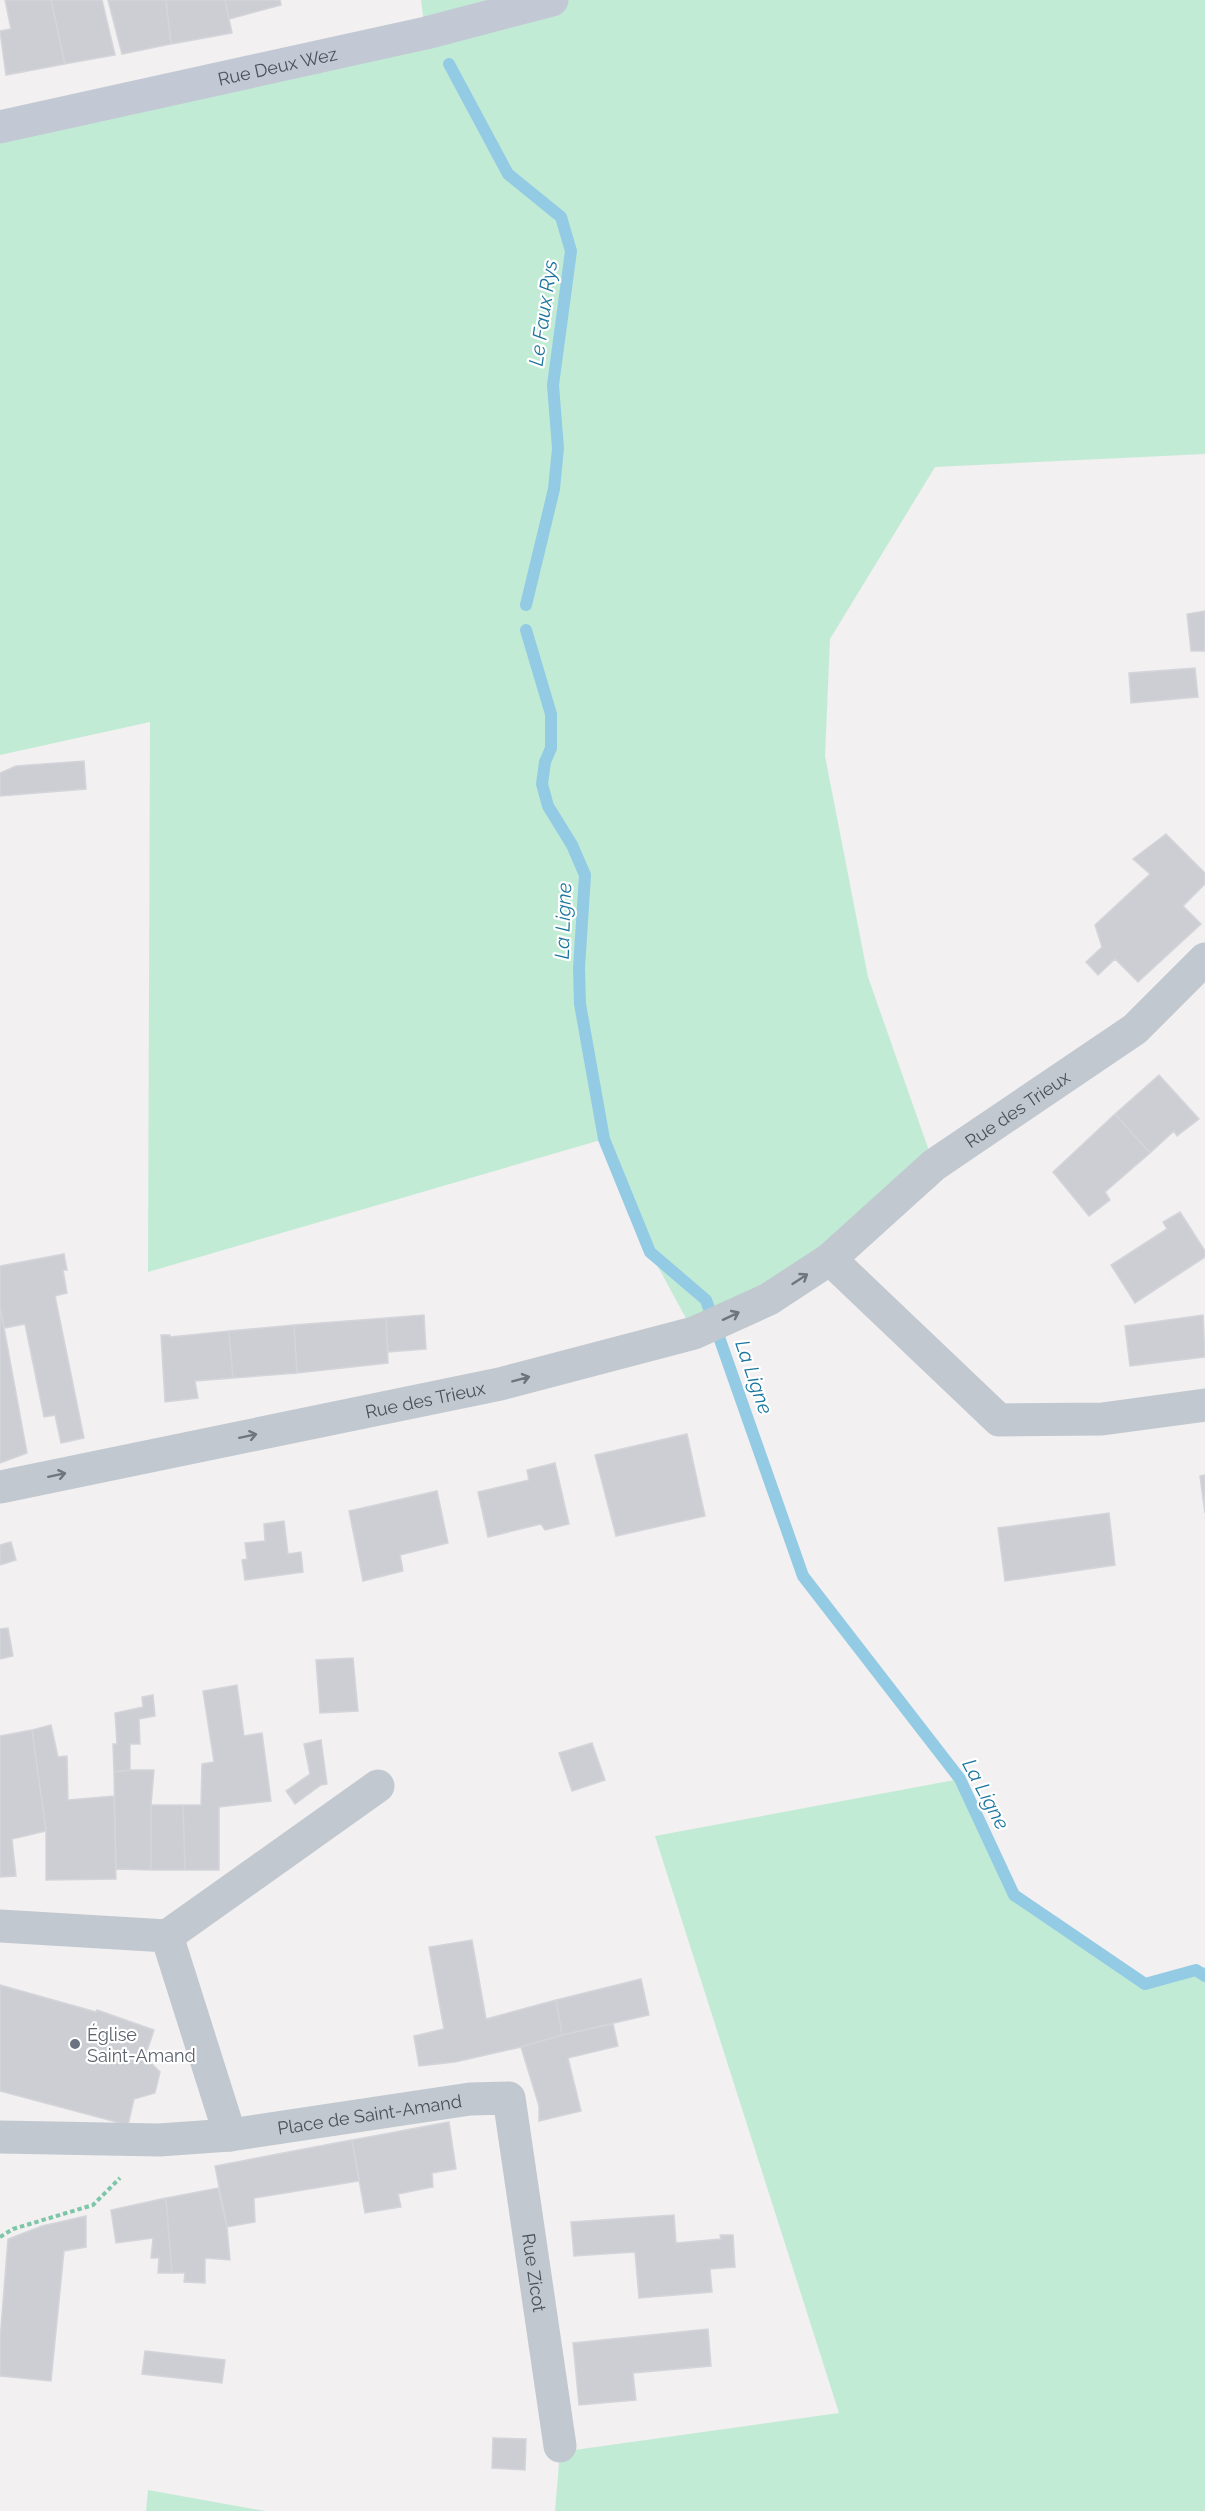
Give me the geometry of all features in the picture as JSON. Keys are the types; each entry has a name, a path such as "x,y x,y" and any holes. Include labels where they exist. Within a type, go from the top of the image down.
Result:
{"street":[{"name":"Rue Deux Wez","path":"0,127 426,33 552,0"},
{"name":"Rue des Trieux","path":"0,1486 500,1384 694,1333 769,1299 830,1259 934,1165 1136,1029 1205,959"},
{"path":"830,1259 999,1420 1102,1419 1205,1405"},
{"path":"0,1926 167,1936 378,1786"},
{"path":"167,1936 230,2135"},
{"name":"Place de Saint-Amand","path":"0,2137 159,2140 230,2135 470,2099 509,2098"},
{"name":"Rue Zicot","path":"509,2098 560,2446"}],"path":[{"path":"0,2237 13,2229 93,2205"}],"green space":[{"path":"421,0 1205,0 1205,454 935,467 830,639 825,756 868,977 934,1165 830,1259 694,1333 650,1252 604,1139 148,1272 150,722 0,755 0,127 425,32"},
{"path":"960,1779 1014,1895 1144,1984 1205,1967 1205,2511 555,2511 560,2452 839,2413 655,1836"},
{"path":"148,2490 265,2511 146,2511"}],"building":[{"path":"5,0 51,0 65,64 6,75 0,31 11,29"},
{"path":"51,0 102,0 115,55 65,64"},
{"path":"108,0 166,0 171,44 122,54"},
{"path":"166,0 225,0 232,33 171,44"},
{"path":"225,0 280,0 281,5 229,19"},
{"path":"1205,611 1205,651 1191,651 1187,614"},
{"path":"1195,668 1198,697 1131,703 1129,673"},
{"path":"84,761 86,789 0,796 0,773 16,766"},
{"path":"1166,834 1205,873 1205,884 1183,906 1201,924 1138,982 1115,959 1098,975 1086,962 1102,947 1095,925 1150,874 1133,859"},
{"path":"1159,1075 1199,1119 1177,1136 1174,1131 1150,1153 1115,1114"},
{"path":"1115,1114 1150,1153 1105,1192 1110,1200 1089,1216 1053,1172"},
{"path":"1180,1212 1205,1251 1205,1257 1135,1303 1111,1265 1167,1229 1163,1222"},
{"path":"64,1254 67,1270 63,1270 67,1293 55,1296 84,1438 61,1443 55,1415 44,1417 25,1324 4,1328 0,1306 0,1266"},
{"path":"0,1306 27,1453 0,1463"},
{"path":"424,1315 426,1349 388,1352 386,1318"},
{"path":"1203,1315 1205,1357 1130,1366 1125,1326"},
{"path":"386,1318 388,1363 297,1373 294,1325"},
{"path":"294,1325 297,1373 233,1378 229,1331"},
{"path":"229,1331 233,1378 195,1381 198,1398 165,1402 161,1335 170,1335 170,1337"},
{"path":"687,1434 705,1516 616,1536 595,1455"},
{"path":"555,1463 569,1524 545,1530 541,1524 488,1537 478,1492 529,1480 527,1470"},
{"path":"1205,1475 1205,1513 1200,1476"},
{"path":"437,1491 448,1543 400,1555 403,1571 363,1581 349,1511"},
{"path":"1109,1513 1115,1565 1005,1581 998,1528"},
{"path":"284,1521 288,1554 301,1552 303,1572 245,1580 242,1560 247,1559 245,1543 265,1541 264,1524"},
{"path":"11,1542 16,1560 0,1565 0,1545"},
{"path":"8,1628 13,1656 0,1659 0,1629"},
{"path":"353,1658 358,1711 320,1713 316,1660"},
{"path":"237,1685 244,1736 262,1733 271,1801 219,1807 219,1870 185,1870 183,1805 201,1805 202,1764 214,1762 203,1691"},
{"path":"153,1695 155,1716 139,1719 140,1744 130,1744 130,1770 114,1772 113,1744 117,1744 115,1713 143,1707 142,1697"},
{"path":"51,1725 58,1757 67,1756 68,1800 114,1796 116,1879 46,1880 46,1831 32,1730"},
{"path":"32,1730 46,1831 12,1839 16,1876 0,1877 0,1736"},
{"path":"321,1740 327,1784 321,1785 295,1804 286,1791 310,1774 304,1744"},
{"path":"592,1743 605,1780 572,1791 559,1753"},
{"path":"154,1770 151,1805 151,1870 116,1869 114,1772"},
{"path":"151,1805 183,1805 185,1870 151,1870"},
{"path":"472,1940 486,2019 556,2000 562,2035 455,2062 419,2066 414,2036 444,2029 429,1947"},
{"path":"641,1979 649,2015 562,2035 556,2000"},
{"name":"Église Saint-Amand","path":"0,1985 96,2012 97,2010 154,2030 145,2057 160,2072 155,2093 134,2099 128,2125 0,2091"},
{"path":"613,2024 618,2046 568,2058 581,2111 539,2121 539,2106 521,2047"},
{"path":"449,2122 456,2169 432,2173 433,2187 398,2194 401,2207 365,2213 352,2140"},
{"path":"352,2140 359,2181 254,2198 255,2222 227,2227 215,2166"},
{"path":"218,2188 227,2227 230,2260 205,2258 205,2283 184,2282 185,2273 172,2273 166,2198"},
{"path":"166,2198 172,2273 158,2273 159,2258 151,2258 153,2238 116,2243 111,2210"},
{"path":"674,2215 676,2243 721,2239 720,2235 733,2235 735,2267 710,2269 712,2292 639,2298 635,2252 574,2256 571,2222"},
{"path":"86,2216 86,2247 64,2251 51,2381 0,2376 0,2340 8,2239 42,2226"},
{"path":"708,2329 711,2366 633,2373 636,2400 579,2405 573,2343"},
{"path":"145,2351 225,2360 222,2383 142,2374"},
{"path":"493,2438 526,2439 525,2470 492,2468"}],"waterway":[{"name":"Le Faux Rys","path":"449,64 508,174 561,217 571,251 553,385 558,448 554,489 526,605"},
{"name":"La Ligne","path":"526,630 551,714 551,748 545,762 542,784 548,806 572,845 585,875 579,968 580,1004 604,1139 650,1252 706,1300 803,1576 960,1779 1014,1895 1145,1984 1196,1970 1205,1976"}],"place":[{"name":"Église Saint-Amand","path":"75,2044"}]}
